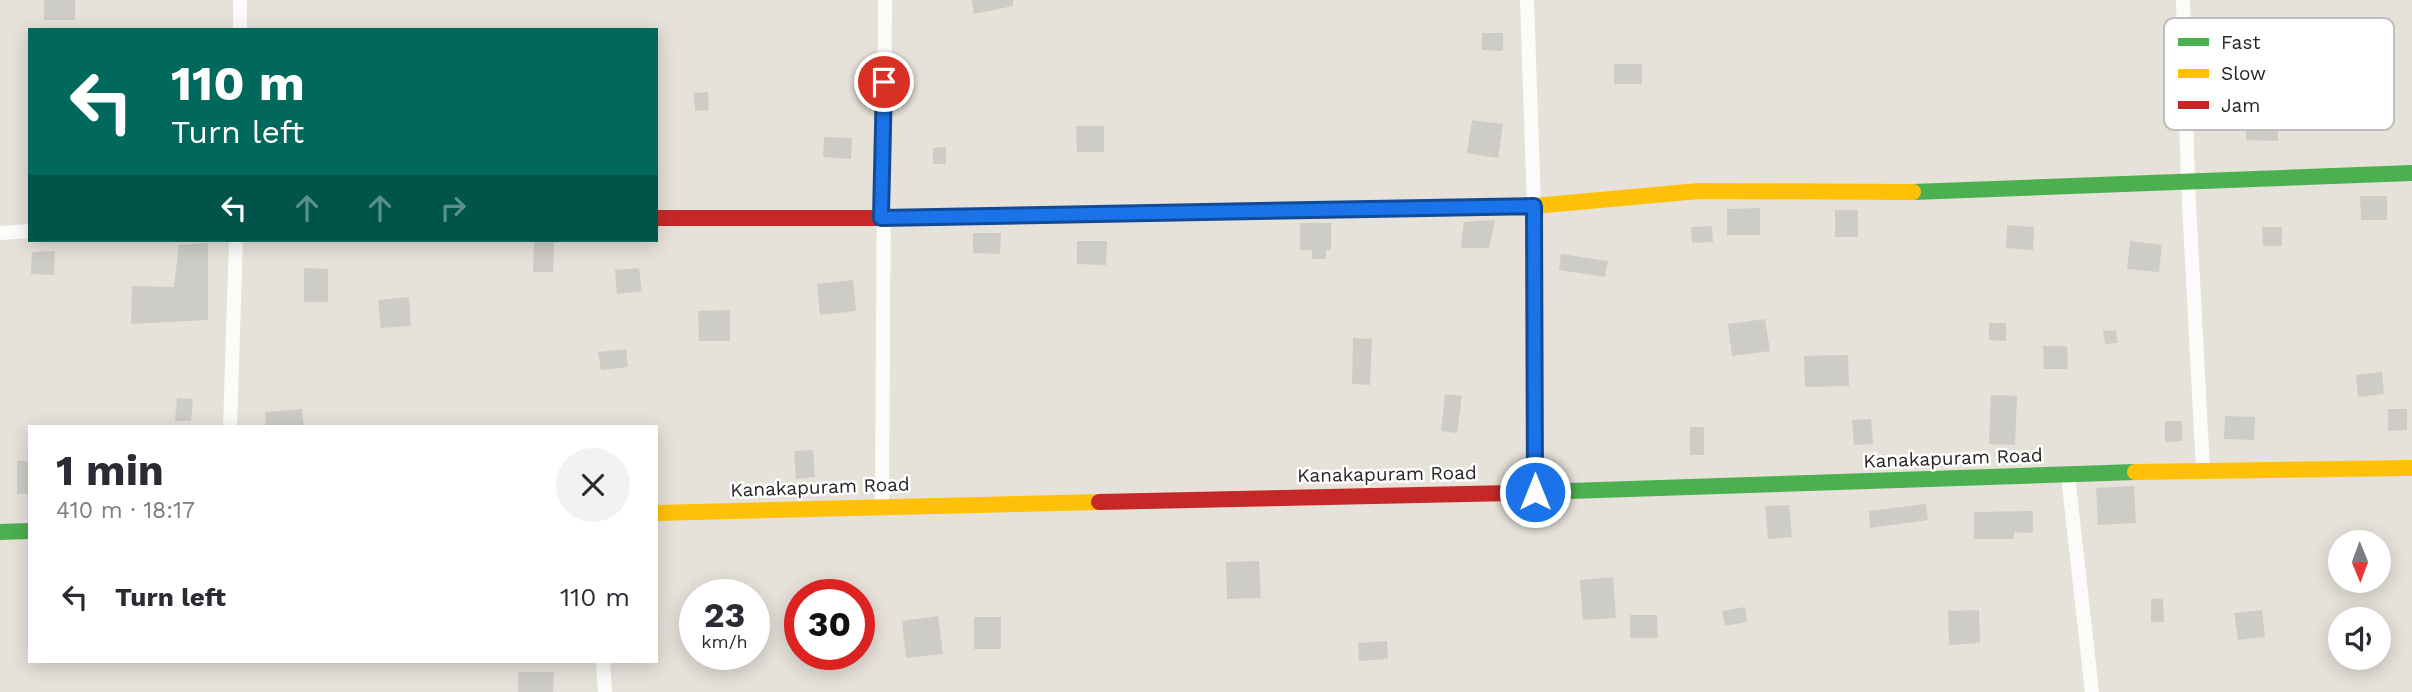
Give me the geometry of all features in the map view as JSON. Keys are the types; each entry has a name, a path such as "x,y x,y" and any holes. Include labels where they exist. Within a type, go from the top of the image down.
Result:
{"street":[{"path":"240,0 240,28"},
{"path":"882,505 881,218 885,0"},
{"path":"1527,0 1534,206 1535,492"},
{"path":"2183,0 2183,18"},
{"path":"2187,130 2203,470"},
{"path":"658,218 881,218 1534,206 1699,191 1862,194 2188,184 2412,173"},
{"path":"0,233 28,231"},
{"path":"230,425 236,242"},
{"name":"Kanakapuram Road","path":"658,513 882,505 1535,492 2203,470 2412,468"},
{"path":"2068,476 2092,692"},
{"path":"0,532 28,531"},
{"path":"603,663 605,692"}],"building":[{"path":"44,0 75,0 75,20 44,20"},
{"path":"972,0 1013,0 1013,6 974,14"},
{"path":"1482,33 1503,33 1503,51 1482,50"},
{"path":"1614,64 1642,64 1642,84 1614,84"},
{"path":"708,92 709,110 695,111 694,93"},
{"path":"1472,120 1503,124 1498,158 1467,153"},
{"path":"1076,126 1104,126 1104,152 1077,152"},
{"path":"2246,130 2278,130 2278,141 2246,140"},
{"path":"824,137 852,138 851,159 823,157"},
{"path":"946,147 946,164 933,164 933,148"},
{"path":"2360,196 2387,196 2387,220 2361,220"},
{"path":"1760,208 1760,235 1727,235 1727,209"},
{"path":"1835,210 1858,210 1858,237 1835,237"},
{"path":"1495,220 1489,248 1461,248 1464,222"},
{"path":"1300,223 1331,223 1331,250 1326,250 1326,259 1312,259 1312,250 1300,250"},
{"path":"2007,225 2034,227 2033,250 2006,248"},
{"path":"1712,226 1713,242 1692,243 1691,227"},
{"path":"2262,227 2282,227 2282,246 2263,246"},
{"path":"973,233 1001,233 1000,254 973,253"},
{"path":"1077,241 1107,241 1106,265 1077,264"},
{"path":"2130,241 2162,245 2159,272 2127,269"},
{"path":"534,242 554,242 553,272 533,272"},
{"path":"208,243 208,320 131,324 132,286 174,287 179,245"},
{"path":"55,251 54,275 31,274 32,252"},
{"path":"1561,254 1608,261 1605,277 1559,270"},
{"path":"304,268 328,269 328,302 304,302"},
{"path":"639,268 642,291 617,294 615,270"},
{"path":"853,280 856,311 820,315 817,284"},
{"path":"409,297 411,326 381,328 378,300"},
{"path":"730,310 730,341 699,341 698,311"},
{"path":"1765,319 1770,351 1732,356 1728,324"},
{"path":"1989,323 2006,323 2006,341 1989,340"},
{"path":"2116,330 2118,343 2105,344 2103,331"},
{"path":"1353,338 1372,339 1370,385 1352,384"},
{"path":"2043,346 2067,346 2068,369 2044,369"},
{"path":"626,349 628,367 601,370 598,352"},
{"path":"1848,355 1849,386 1805,387 1804,356"},
{"path":"2382,372 2384,394 2358,397 2356,375"},
{"path":"1445,394 1462,396 1457,433 1441,431"},
{"path":"1991,395 2017,396 2015,445 1989,444"},
{"path":"177,398 193,399 191,421 175,421"},
{"path":"302,409 304,425 266,425 265,412"},
{"path":"2388,409 2407,409 2407,430 2388,431"},
{"path":"2225,416 2255,417 2254,440 2224,439"},
{"path":"1871,419 1873,444 1854,445 1852,420"},
{"path":"2165,421 2182,421 2182,441 2165,442"},
{"path":"1690,427 1704,427 1704,455 1690,455"},
{"path":"813,450 815,477 796,479 794,451"},
{"path":"17,461 28,461 28,494 17,494"},
{"path":"2134,486 2136,523 2098,525 2096,488"},
{"path":"1926,504 1928,520 1870,528 1869,511"},
{"path":"1789,505 1792,537 1768,539 1765,506"},
{"path":"2033,511 2033,533 2014,532 2014,539 1974,539 1974,512"},
{"path":"1259,561 1261,598 1227,599 1226,562"},
{"path":"1613,577 1616,618 1583,620 1580,580"},
{"path":"2163,598 2164,622 2151,622 2151,599"},
{"path":"1745,607 1747,622 1725,626 1722,611"},
{"path":"1979,610 1980,643 1949,645 1948,611"},
{"path":"2262,610 2265,637 2238,640 2234,613"},
{"path":"1630,615 1657,615 1658,638 1630,638"},
{"path":"938,616 943,654 906,658 902,621"},
{"path":"974,617 1001,617 1001,649 974,649"},
{"path":"1387,641 1388,659 1359,661 1358,643"},
{"path":"518,672 554,672 553,692 518,692"}],"traffic: fast":[{"path":"1913,192 2412,173"},
{"path":"898,218 1363,209"},
{"path":"1512,493 2135,472"},
{"path":"0,532 28,531"}],"traffic: slow":[{"path":"1363,209 1534,206 1699,191 1913,192"},
{"path":"2135,472 2412,468"},
{"path":"658,513 1099,502"}],"traffic: jam":[{"path":"658,218 898,218"},
{"path":"1099,502 1512,493"}],"route":[{"path":"884,82 881,218 1534,206 1535,492"}]}
